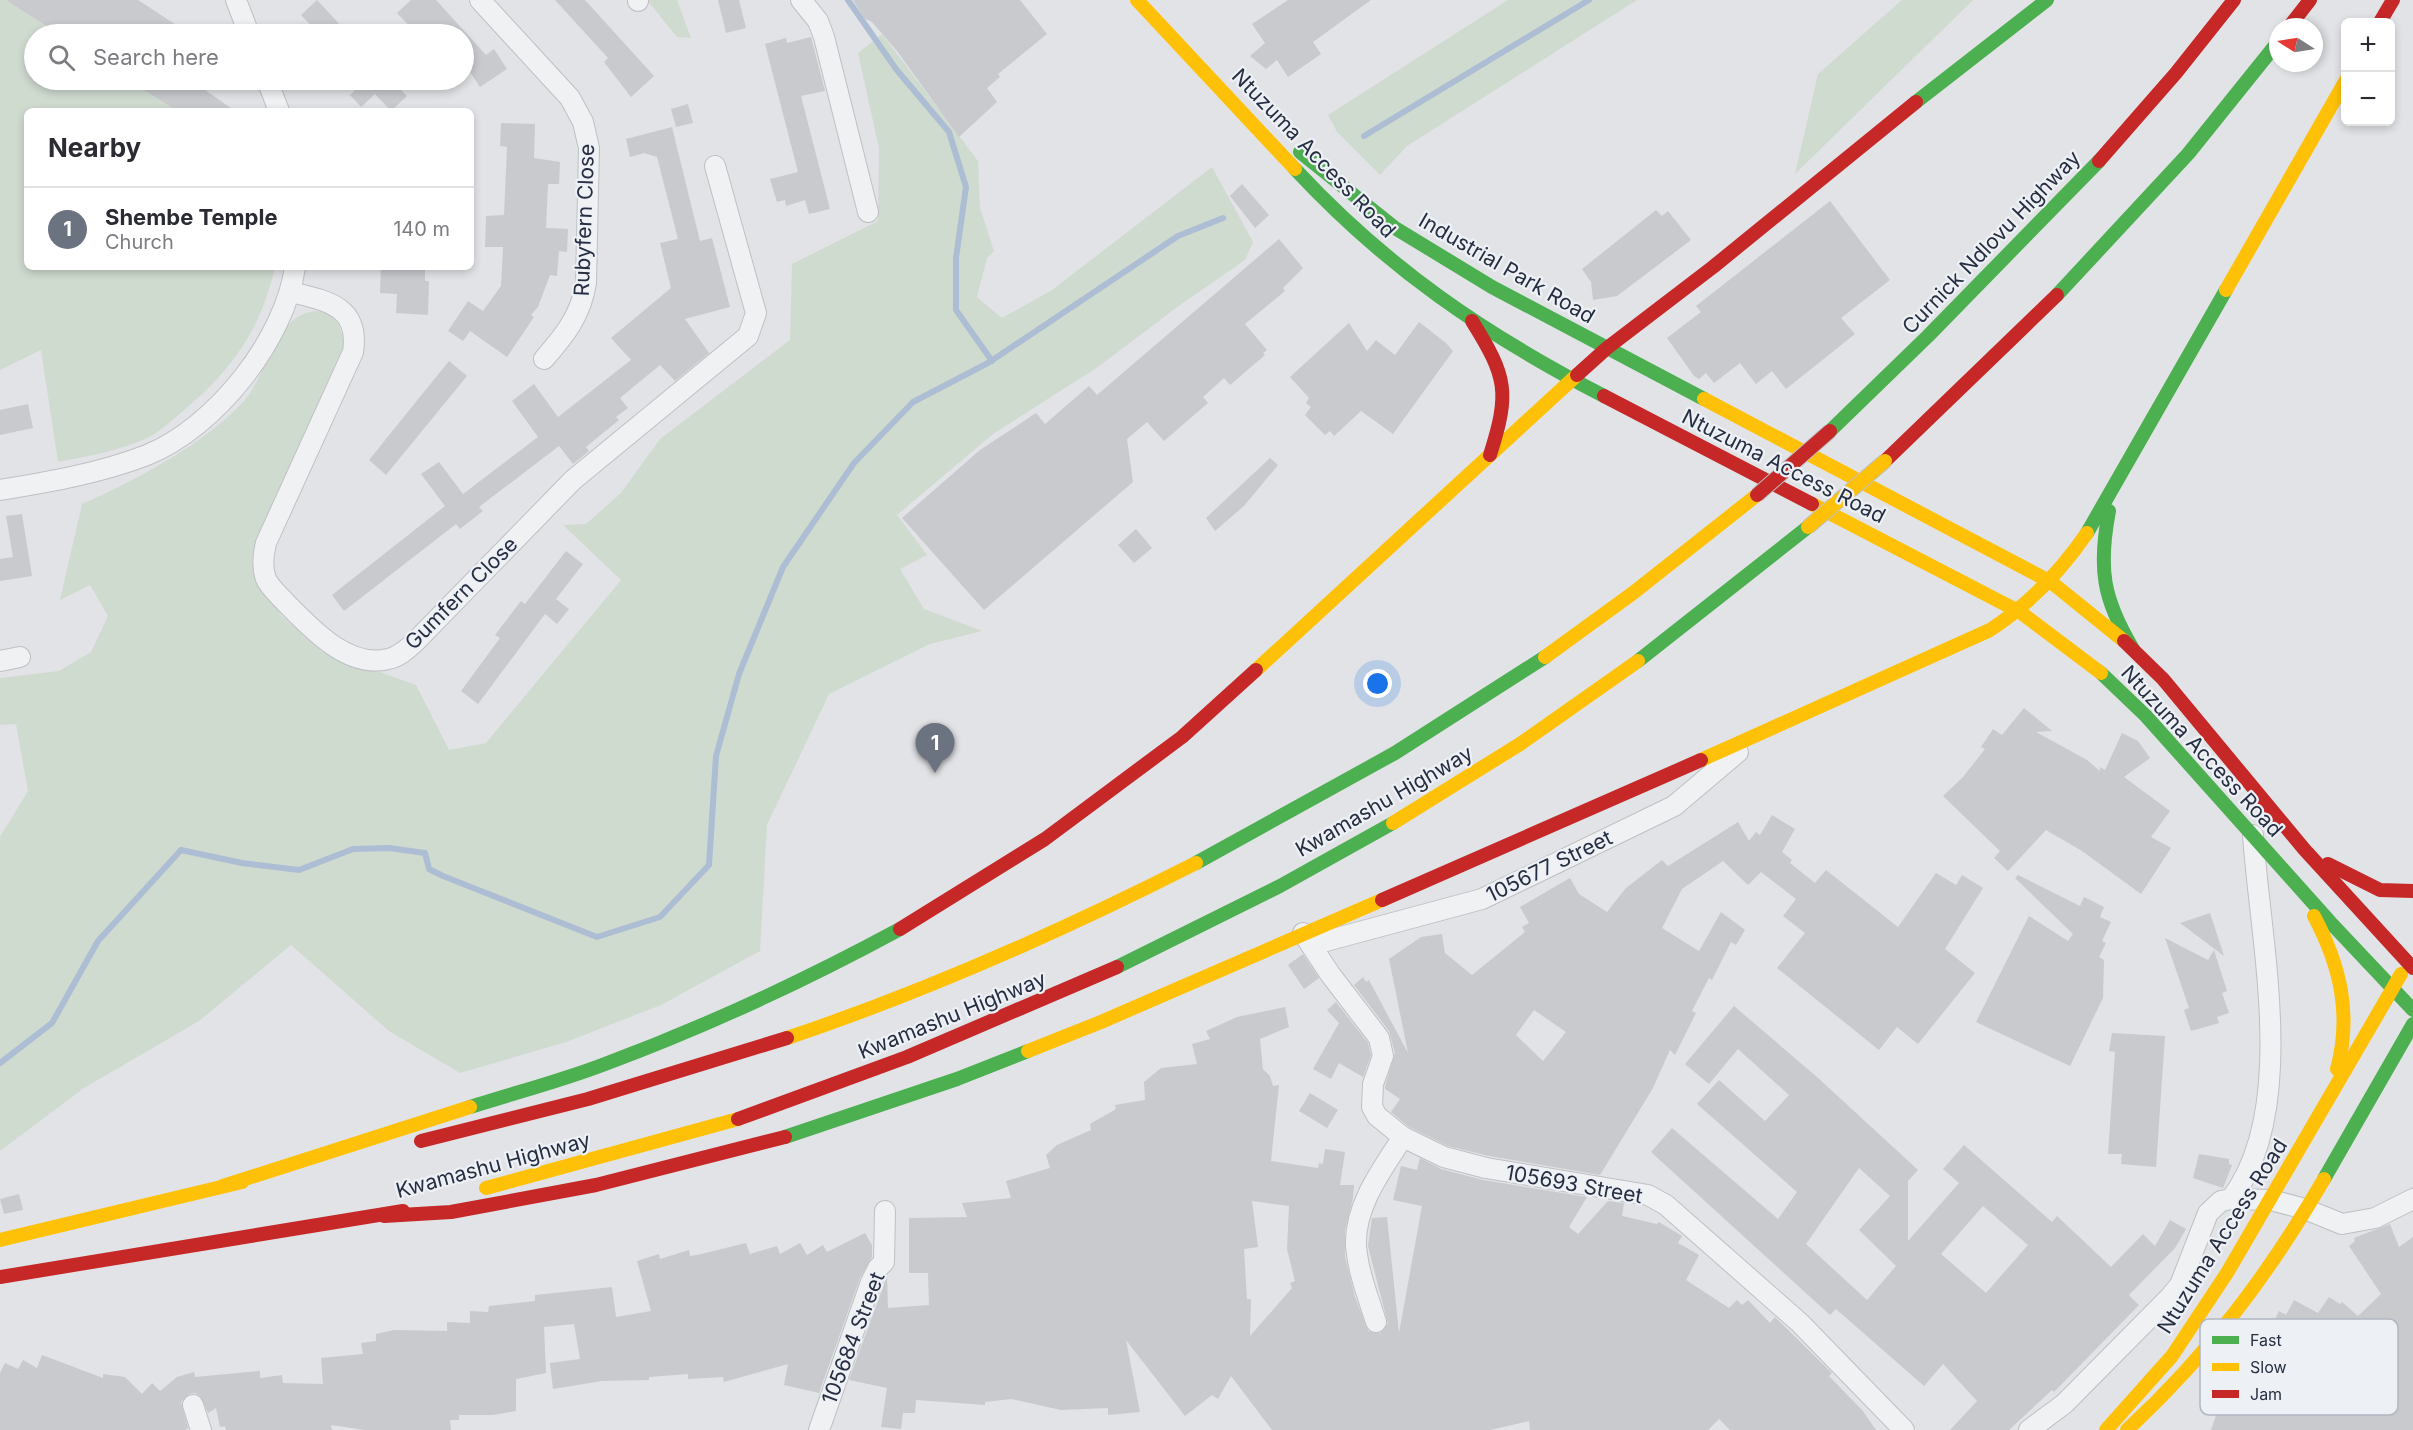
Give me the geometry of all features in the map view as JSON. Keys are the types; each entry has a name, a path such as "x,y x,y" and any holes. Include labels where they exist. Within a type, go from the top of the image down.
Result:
{"main road":[{"name":"Ntuzuma Access Road","path":"1137,0 1305,180 1376,249 1425,289 1472,321 1574,381 2020,612 2102,674 2146,716 2413,1010"},
{"path":"1153,0 1269,120"},
{"path":"223,1186 603,1065 711,1022 803,981 909,924 1045,839 1182,737 1574,381 1607,348 1682,291 1962,65 2047,0"},
{"name":"Curnick Ndlovu Highway","path":"1757,495 1894,373 2060,204 2156,98 2234,0"},
{"path":"2296,18 2310,0"},
{"path":"2382,18 2393,0"},
{"name":"Kwamashu Highway","path":"477,1191 707,1130 858,1076 1062,993 1182,938 1372,835 1478,772 1740,583 1885,461 2042,312 2188,153 2269,53"},
{"path":"384,1216 441,1214 596,1185 782,1138 957,1079 1307,939 1760,733 1962,644 2020,612 2051,582 2071,557 2113,494 2341,89"},
{"name":"Industrial Park Road","path":"1292,144 1307,160 1395,228 1492,287 1607,348"},
{"path":"1472,321 1497,361 1506,401 1490,455"},
{"name":"Ntuzuma Access Road","path":"1607,348 2051,582 2133,649 2170,687 2304,849 2411,962"},
{"path":"2113,494 2101,548 2102,576 2115,620 2133,649"},
{"name":"Kwamashu Highway","path":"406,1144 598,1098 829,1023 965,971 1124,900 1300,810 1507,684 1651,580 1757,495"},
{"path":"2304,849 2368,886 2389,892 2413,891"},
{"path":"2294,881 2329,947 2345,1008 2346,1037 2321,1115"},
{"path":"2393,990 2411,962"},
{"name":"Ntuzuma Access Road","path":"2106,1430 2172,1356 2271,1200 2393,990"},
{"path":"2233,1319 2248,1299 2305,1209 2413,1024"},
{"name":"Kwamashu Highway","path":"0,1240 384,1150"},
{"name":"Kwamashu Highway","path":"0,1277 384,1216 454,1197"},
{"path":"2127,1430 2183,1378 2200,1359"}],"street":[{"path":"236,0 245,24"},
{"name":"Rubyfern Close","path":"480,0 570,98 583,122 589,148 585,289 580,312 544,359"},
{"path":"801,0 818,21 824,36 868,212"},
{"path":"271,90 278,108"},
{"name":"Gumfern Close","path":"291,292 327,301 338,308 351,321 355,341 353,352 266,543 264,572 267,581 275,591 326,641 358,656 387,660 397,656 413,644 573,480 748,336 756,313 715,166"},
{"path":"0,490 116,464 149,454 186,431 217,406 248,372 274,335 291,292 295,270"},
{"path":"0,661 20,657"},
{"name":"105677 Street","path":"1307,939 1482,899 1674,806 1760,733"},
{"path":"2231,1199 2246,1179 2255,1157 2265,1113 2271,1030 2253,836"},
{"name":"105693 Street","path":"1307,939 1379,1038 1383,1056 1373,1084 1372,1107 1377,1116 1403,1137 1444,1157 1486,1168 1648,1195 1657,1199 1676,1211 1800,1323 1904,1430"},
{"path":"1376,1322 1358,1258 1357,1233 1366,1200 1403,1137"},
{"path":"2029,1430 2064,1404 2170,1297 2180,1285 2208,1213 2221,1202 2231,1199 2271,1200 2305,1209 2342,1224 2354,1224 2375,1218 2413,1199"},
{"name":"105684 Street","path":"819,1430 871,1282 884,1262 885,1211"},
{"path":"193,1405 201,1430"}],"shaded area":[{"path":"0,0 6,0 43,24 24,24 24,90 144,90 172,108 24,108 24,270 274,270 262,310 253,329 230,364 200,396 166,426 136,443 58,462 41,350 0,370"},
{"path":"647,0 677,0 691,38 677,37"},
{"path":"1508,0 1637,0 1407,146 1380,175 1337,132 1328,115"},
{"path":"1902,0 1973,0 1795,174 1818,74"},
{"path":"882,34 978,161 980,208 994,251 987,258 977,297 1002,318 1052,290 1212,167 1253,242 1245,260 1180,305 1098,367 993,434 897,515 927,555 900,569 924,609 982,631 930,644 829,694 767,825 760,951 661,1005 566,1042 460,1073 389,1031 291,945 199,1021 84,1088 0,1151 0,837 28,791 16,724 0,725 0,678 59,671 91,652 108,616 90,585 60,600 82,504 146,473 210,432 244,401 278,339 295,319 316,311 331,316 343,336 344,354 292,462 252,559 264,592 282,616 321,651 416,685 449,750 486,743 621,580 563,525 586,524 621,493 660,439 790,340 792,264 878,221 879,148 858,53"}],"building":[{"path":"6,0 138,0 175,24 43,24"},
{"path":"317,0 339,24 310,24 301,15"},
{"path":"411,0 436,0 458,24 407,24 397,13"},
{"path":"555,0 585,0 654,76 631,97 604,62 608,58"},
{"path":"718,0 739,0 746,28 726,33"},
{"path":"853,0 1020,0 1047,34 998,74 1000,77 987,88 997,102 959,137 897,51 872,22 864,18"},
{"path":"1288,0 1371,0 1313,42 1321,54 1288,77 1277,60 1266,69 1250,56 1265,43 1252,24"},
{"path":"811,37 825,91 801,96 830,209 809,214 805,200 786,206 785,200 777,202 770,179 798,172 765,44 786,38 787,43"},
{"path":"474,42 486,55 494,49 507,69 480,87 474,78"},
{"path":"144,90 205,90 231,108 172,108"},
{"path":"355,90 401,90 407,96 394,108 388,108 375,94 361,107 350,95"},
{"path":"688,104 693,123 676,127 671,109"},
{"path":"501,123 535,124 534,158 560,162 559,184 548,184 546,228 568,229 567,252 559,251 557,276 550,275 538,307 531,315 534,317 507,357 470,331 463,341 448,331 468,301 483,311 501,286 503,247 485,247 486,216 504,215 507,147 500,146"},
{"path":"672,127 700,241 712,238 730,307 685,319 709,353 675,381 660,365 620,398 628,408 616,417 619,420 586,447 589,451 573,464 559,446 479,507 483,511 460,529 456,524 344,611 332,595 445,506 421,474 439,462 463,494 538,437 512,401 534,384 558,417 631,360 611,338 671,288 660,243 678,239 657,157 644,153 630,157 626,139"},
{"path":"1242,184 1269,215 1255,228 1230,196"},
{"path":"1830,201 1890,280 1841,318 1855,334 1786,389 1772,371 1756,384 1740,363 1714,383 1706,373 1699,379 1694,376 1667,338 1701,312 1696,306"},
{"path":"1656,210 1662,216 1668,211 1691,240 1617,296 1593,300 1591,282 1582,269"},
{"path":"1279,239 1303,268 1283,288 1285,291 1245,324 1267,350 1263,353 1265,355 1230,385 1224,378 1203,397 1208,403 1164,441 1147,422 1127,439 1133,482 984,610 902,518 980,450 1036,413 1045,424 1089,386 1097,395"},
{"path":"381,270 425,270 425,281 429,281 428,315 396,313 397,294 380,293"},
{"path":"1419,322 1453,351 1393,434 1361,411 1334,436 1330,431 1325,435 1305,415 1311,407 1306,403 1309,398 1290,377 1349,323 1367,351 1376,340 1395,355"},
{"path":"449,361 467,376 386,475 369,460"},
{"path":"28,404 33,428 0,435 0,410"},
{"path":"1270,458 1278,465 1244,506 1215,531 1206,518"},
{"path":"22,514 32,576 0,581 0,559 13,557 6,516"},
{"path":"1136,529 1152,548 1134,563 1118,545"},
{"path":"566,551 583,564 556,599 569,609 557,624 545,614 478,704 461,691 500,638 495,635 521,601 525,604"},
{"path":"2024,708 2052,731 2036,732 2087,760 2100,771 2100,767 2105,770 2122,733 2138,741 2150,758 2124,777 2170,811 2151,837 2171,848 2141,894 2082,851 2046,830 2008,871 1994,858 2000,851 1943,796 1963,777 1985,749 1981,747 1993,729 2002,735"},
{"path":"1772,815 1795,829 1782,852 1792,860 1790,863 1815,883 1826,870 1898,927 1936,873 1956,885 1962,875 1983,888 1945,949 1975,973 1918,1044 1897,1027 1879,1050 1777,968 1805,933 1783,916 1796,899 1761,872 1748,885 1723,861 1682,889 1662,928 1699,951 1721,912 1745,930 1736,945 1731,942 1712,980 1709,978 1692,1011 1696,1013 1675,1055 1670,1050 1653,1088 1600,1175 1489,1156 1448,1146 1409,1127 1391,1112 1400,1099 1385,1089 1395,1053 1389,1031 1354,985 1363,977 1366,982 1369,980 1408,1053 1389,959 1421,937 1442,934 1445,953 1472,975 1525,932 1522,927 1529,923 1520,907 1570,878 1579,894 1607,912 1626,888 1662,860 1668,866 1738,822 1749,841 1756,832 1760,835","holes":["1534,1010 1566,1032 1543,1061 1516,1035"]},
{"path":"2018,875 2080,906 2084,897 2104,907 2100,917 2111,922 2102,941 2106,943 2099,957 2104,960 2103,998 2070,1066 1976,1022 2029,916 2068,941 2073,934 2015,878"},
{"path":"2210,913 2224,956 2180,923"},
{"path":"2165,938 2208,960 2214,950 2227,991 2222,993 2229,1013 2217,1017 2219,1023 2191,1031 2184,1010 2189,1008"},
{"path":"1303,954 1319,978 1304,989 1288,965"},
{"path":"1336,1002 1368,1043 1371,1055 1363,1077 1339,1063 1331,1079 1313,1069 1339,1023 1327,1010"},
{"path":"1734,1006 1817,1077 1918,1170 1908,1181 1908,1241 1959,1183 1943,1169 1964,1145 2052,1222 2057,1216 2111,1267 2143,1234 2155,1246 2170,1220 2186,1229 2175,1248 2129,1295 2139,1305 2054,1392 2052,1390 2009,1430 1950,1430 1977,1401 1943,1364 1924,1386 1836,1309 1830,1315 1651,1152 1672,1128 1778,1219 1797,1192 1697,1104 1719,1080 1765,1121 1789,1095 1738,1049 1709,1084 1685,1064","holes":["1859,1168 1890,1196 1859,1230 1896,1266 1867,1300 1806,1244","1983,1206 2028,1245 1986,1293 1941,1254"]},
{"path":"1285,1007 1289,1027 1260,1039 1263,1069 1270,1076 1273,1086 1279,1085 1271,1161 1318,1168 1319,1163 1323,1164 1325,1149 1345,1152 1340,1185 1354,1185 1345,1230 1345,1257 1355,1297 1368,1331 1380,1333 1388,1324 1368,1246 1372,1218 1387,1217 1399,1333 1422,1206 1393,1200 1401,1166 1417,1170 1420,1158 1441,1169 1483,1180 1587,1197 1569,1227 1578,1234 1608,1201 1624,1203 1622,1216 1657,1224 1659,1222 1682,1236 1678,1243 1699,1255 1686,1280 1729,1308 1737,1300 1742,1305 1748,1300 1770,1323 1775,1317 1832,1373 1829,1376 1862,1410 1876,1430 1730,1430 1719,1419 1708,1430 1530,1430 1529,1421 1490,1430 1272,1430 1231,1376 1218,1399 1212,1395 1185,1416 1126,1340 1140,1412 1108,1415 1108,1408 1061,1410 1011,1399 985,1402 985,1405 916,1400 915,1413 903,1413 901,1429 881,1427 887,1388 849,1380 887,1276 888,1308 929,1305 928,1273 909,1273 909,1218 967,1217 962,1203 1011,1198 1006,1181 1050,1168 1046,1155 1057,1145 1091,1130 1090,1124 1116,1109 1115,1105 1145,1100 1144,1082 1161,1068 1197,1064 1192,1044 1210,1039 1206,1031 1237,1017","holes":["1252,1201 1289,1206 1287,1249 1295,1281 1290,1283 1292,1288 1250,1336 1251,1299 1247,1299 1244,1249 1258,1247"]},
{"path":"2112,1033 2165,1036 2156,1167 2121,1164 2122,1154 2108,1154 2115,1052 2109,1051"},
{"path":"1310,1093 1338,1110 1327,1128 1299,1111"},
{"path":"2199,1154 2229,1159 2229,1164 2232,1165 2223,1188 2193,1178"},
{"path":"19,1194 23,1210 4,1214 0,1199"},
{"path":"2390,1224 2399,1247 2413,1237 2413,1430 2211,1430 2216,1415 2398,1415 2398,1319 2275,1319 2279,1311 2286,1315 2294,1300 2318,1313 2329,1297 2340,1304 2342,1302 2358,1316 2381,1294 2349,1246 2355,1241 2354,1238"},
{"path":"865,1233 872,1245 872,1257 860,1278 819,1393 784,1385 788,1364 724,1382 723,1377 688,1379 688,1374 649,1377 649,1380 602,1381 553,1389 550,1363 580,1359 574,1324 544,1327 546,1373 516,1379 516,1411 493,1415 459,1415 459,1420 450,1420 451,1430 365,1430 331,1425 332,1430 226,1430 225,1426 220,1427 216,1408 208,1413 201,1397 195,1393 189,1394 181,1402 188,1428 185,1430 0,1430 0,1373 5,1363 18,1369 23,1360 37,1368 42,1355 103,1378 103,1374 125,1377 142,1394 152,1383 160,1391 177,1377 194,1372 195,1377 260,1371 260,1378 282,1375 283,1383 323,1384 321,1358 363,1354 361,1343 376,1341 376,1334 394,1330 447,1331 447,1322 470,1323 470,1311 488,1312 489,1306 535,1301 535,1295 612,1287 616,1317 651,1311 637,1261 659,1254 660,1259 689,1250 690,1256 746,1243 750,1254 777,1246 780,1254 800,1243 807,1255 823,1245 827,1252"}],"waterway":[{"path":"848,0 896,69 949,132 966,187 956,258 956,310 992,361"},
{"path":"1364,136 1589,0"},
{"path":"0,1063 52,1023 98,941 181,850 242,863 299,870 353,849 389,848 425,853 429,869 443,876 597,937 660,917 709,865 716,756 739,674 783,567 854,463 913,402 988,363 1178,236 1223,218"}],"traffic: fast":[{"path":"1916,102 2047,0"},
{"path":"2057,295 2188,154 2269,53"},
{"path":"1300,152 1395,228 1492,287 1704,399"},
{"path":"1830,431 1928,336 2099,161"},
{"path":"1295,169 1365,238 1439,296 1518,348 1604,396"},
{"path":"2087,533 2226,290"},
{"path":"2109,511 2104,550 2106,583 2115,614 2133,649"},
{"path":"1638,661 1808,527"},
{"path":"1196,863 1395,753 1545,657"},
{"path":"2101,673 2146,716 2330,922 2413,1010"},
{"path":"1117,967 1280,886 1393,823"},
{"path":"470,1107 588,1070 681,1034 791,985 900,929"},
{"path":"2324,1179 2413,1024"},
{"path":"785,1137 957,1079 1028,1051"}],"traffic: slow":[{"path":"1137,0 1295,169"},
{"path":"2226,290 2341,89"},
{"path":"1256,670 1577,375"},
{"path":"1704,399 2051,582 2124,641"},
{"path":"1808,527 1885,461"},
{"path":"1545,657 1633,593 1757,495"},
{"path":"1812,504 2020,612 2101,673"},
{"path":"1701,760 1990,630 2031,598 2066,561 2087,533"},
{"path":"1393,823 1520,744 1638,661"},
{"path":"787,1038 943,980 1096,912 1196,863"},
{"path":"1028,1051 1101,1022 1382,900"},
{"path":"2314,916 2331,953 2341,990 2343,1029 2337,1069"},
{"path":"2106,1430 2172,1356 2227,1273 2401,974"},
{"path":"223,1186 470,1107"},
{"path":"486,1188 738,1119"},
{"path":"2229,1319 2281,1248 2324,1179"},
{"path":"0,1240 242,1182"},
{"path":"2127,1430 2200,1354"}],"traffic: jam":[{"path":"2099,161 2176,73 2234,0"},
{"path":"2296,18 2310,0"},
{"path":"2382,18 2393,0"},
{"path":"1577,375 1607,348 1713,267 1916,102"},
{"path":"1885,461 2057,295"},
{"path":"1472,321 1492,357 1502,385 1501,415 1490,455"},
{"path":"1604,396 1812,504"},
{"path":"1757,495 1830,431"},
{"path":"2124,641 2163,679 2304,849 2413,968"},
{"path":"900,929 1045,839 1182,737 1256,670"},
{"path":"1382,900 1701,760"},
{"path":"2328,864 2380,890 2413,891"},
{"path":"738,1119 907,1057 1117,967"},
{"path":"421,1141 588,1099 787,1038"},
{"path":"384,1216 451,1212 596,1185 785,1137"},
{"path":"0,1277 403,1211"}],"place":[{"name":"Shembe Temple","path":"935,773"}]}
